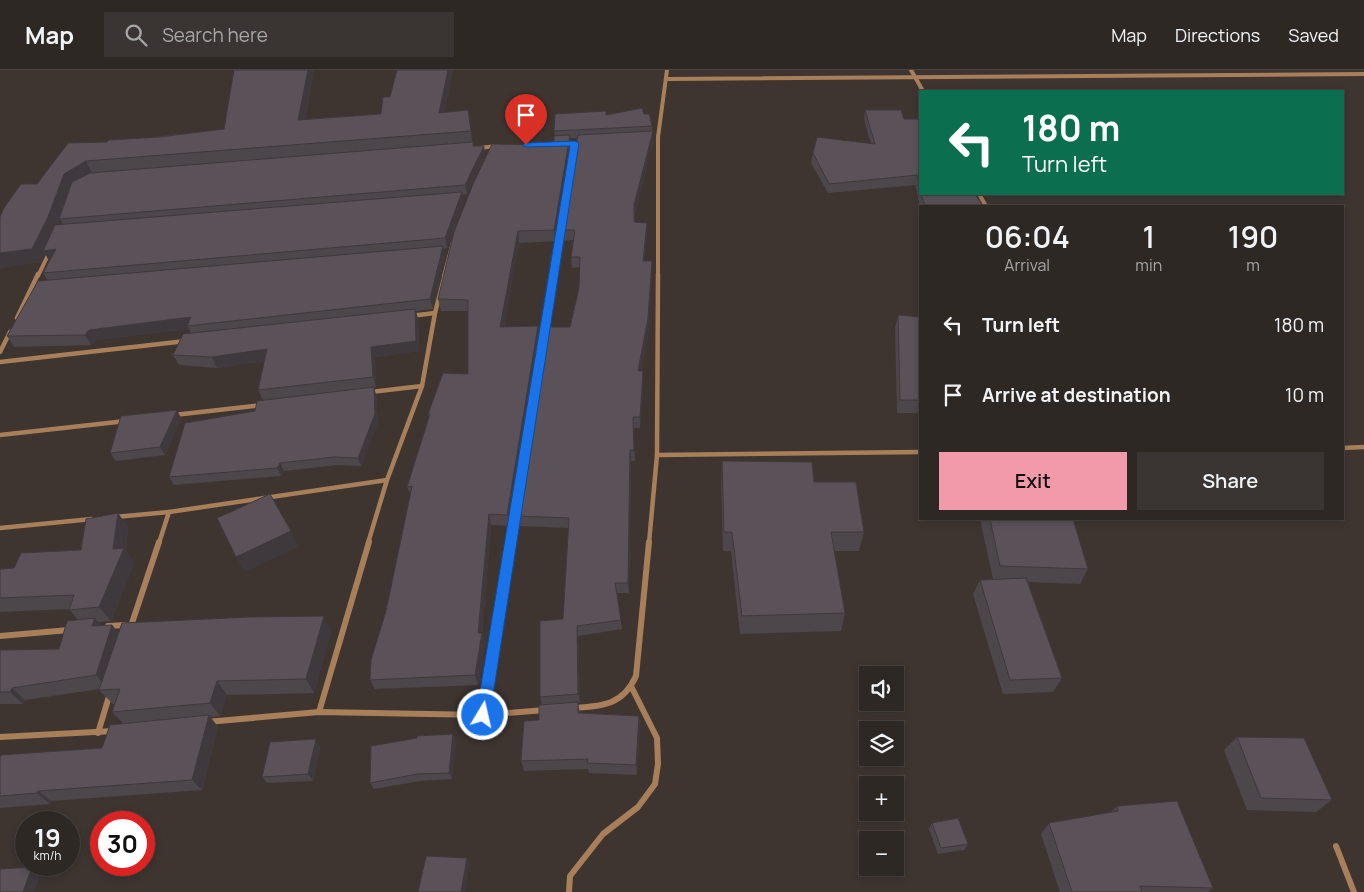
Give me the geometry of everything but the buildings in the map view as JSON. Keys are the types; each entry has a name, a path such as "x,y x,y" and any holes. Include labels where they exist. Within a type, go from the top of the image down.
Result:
{"street":[{"path":"569,709 598,707 614,702 625,696 632,688 636,676 657,455 658,137 668,79 667,70"},
{"path":"911,70 922,90"},
{"path":"1320,70 1324,74"},
{"path":"668,79 916,79 1364,74"},
{"path":"649,137 658,137"},
{"path":"530,145 584,142"},
{"path":"483,715 575,143"},
{"path":"490,155 494,146"},
{"path":"474,148 503,146"},
{"path":"319,712 387,480 422,386 435,313 455,234"},
{"path":"16,320 51,248"},
{"path":"439,252 449,252"},
{"path":"32,289 42,288"},
{"path":"405,317 435,313"},
{"path":"0,352 12,328"},
{"path":"0,362 188,341"},
{"path":"364,393 422,386"},
{"path":"167,416 265,404"},
{"path":"0,435 138,419"},
{"path":"1344,448 1364,447"},
{"path":"657,455 919,452"},
{"path":"110,518 169,512 387,480"},
{"path":"128,633 169,512"},
{"path":"0,528 100,518"},
{"path":"103,627 131,624"},
{"path":"0,636 75,629"},
{"path":"98,733 112,688"},
{"path":"569,892 570,876 603,834 638,807 655,784 658,764 657,738 632,688"},
{"path":"204,723 319,712 483,715 550,710"},
{"path":"0,737 117,731"},
{"path":"1336,846 1354,892"}],"route":[{"path":"483,715 575,143 526,145"}]}
